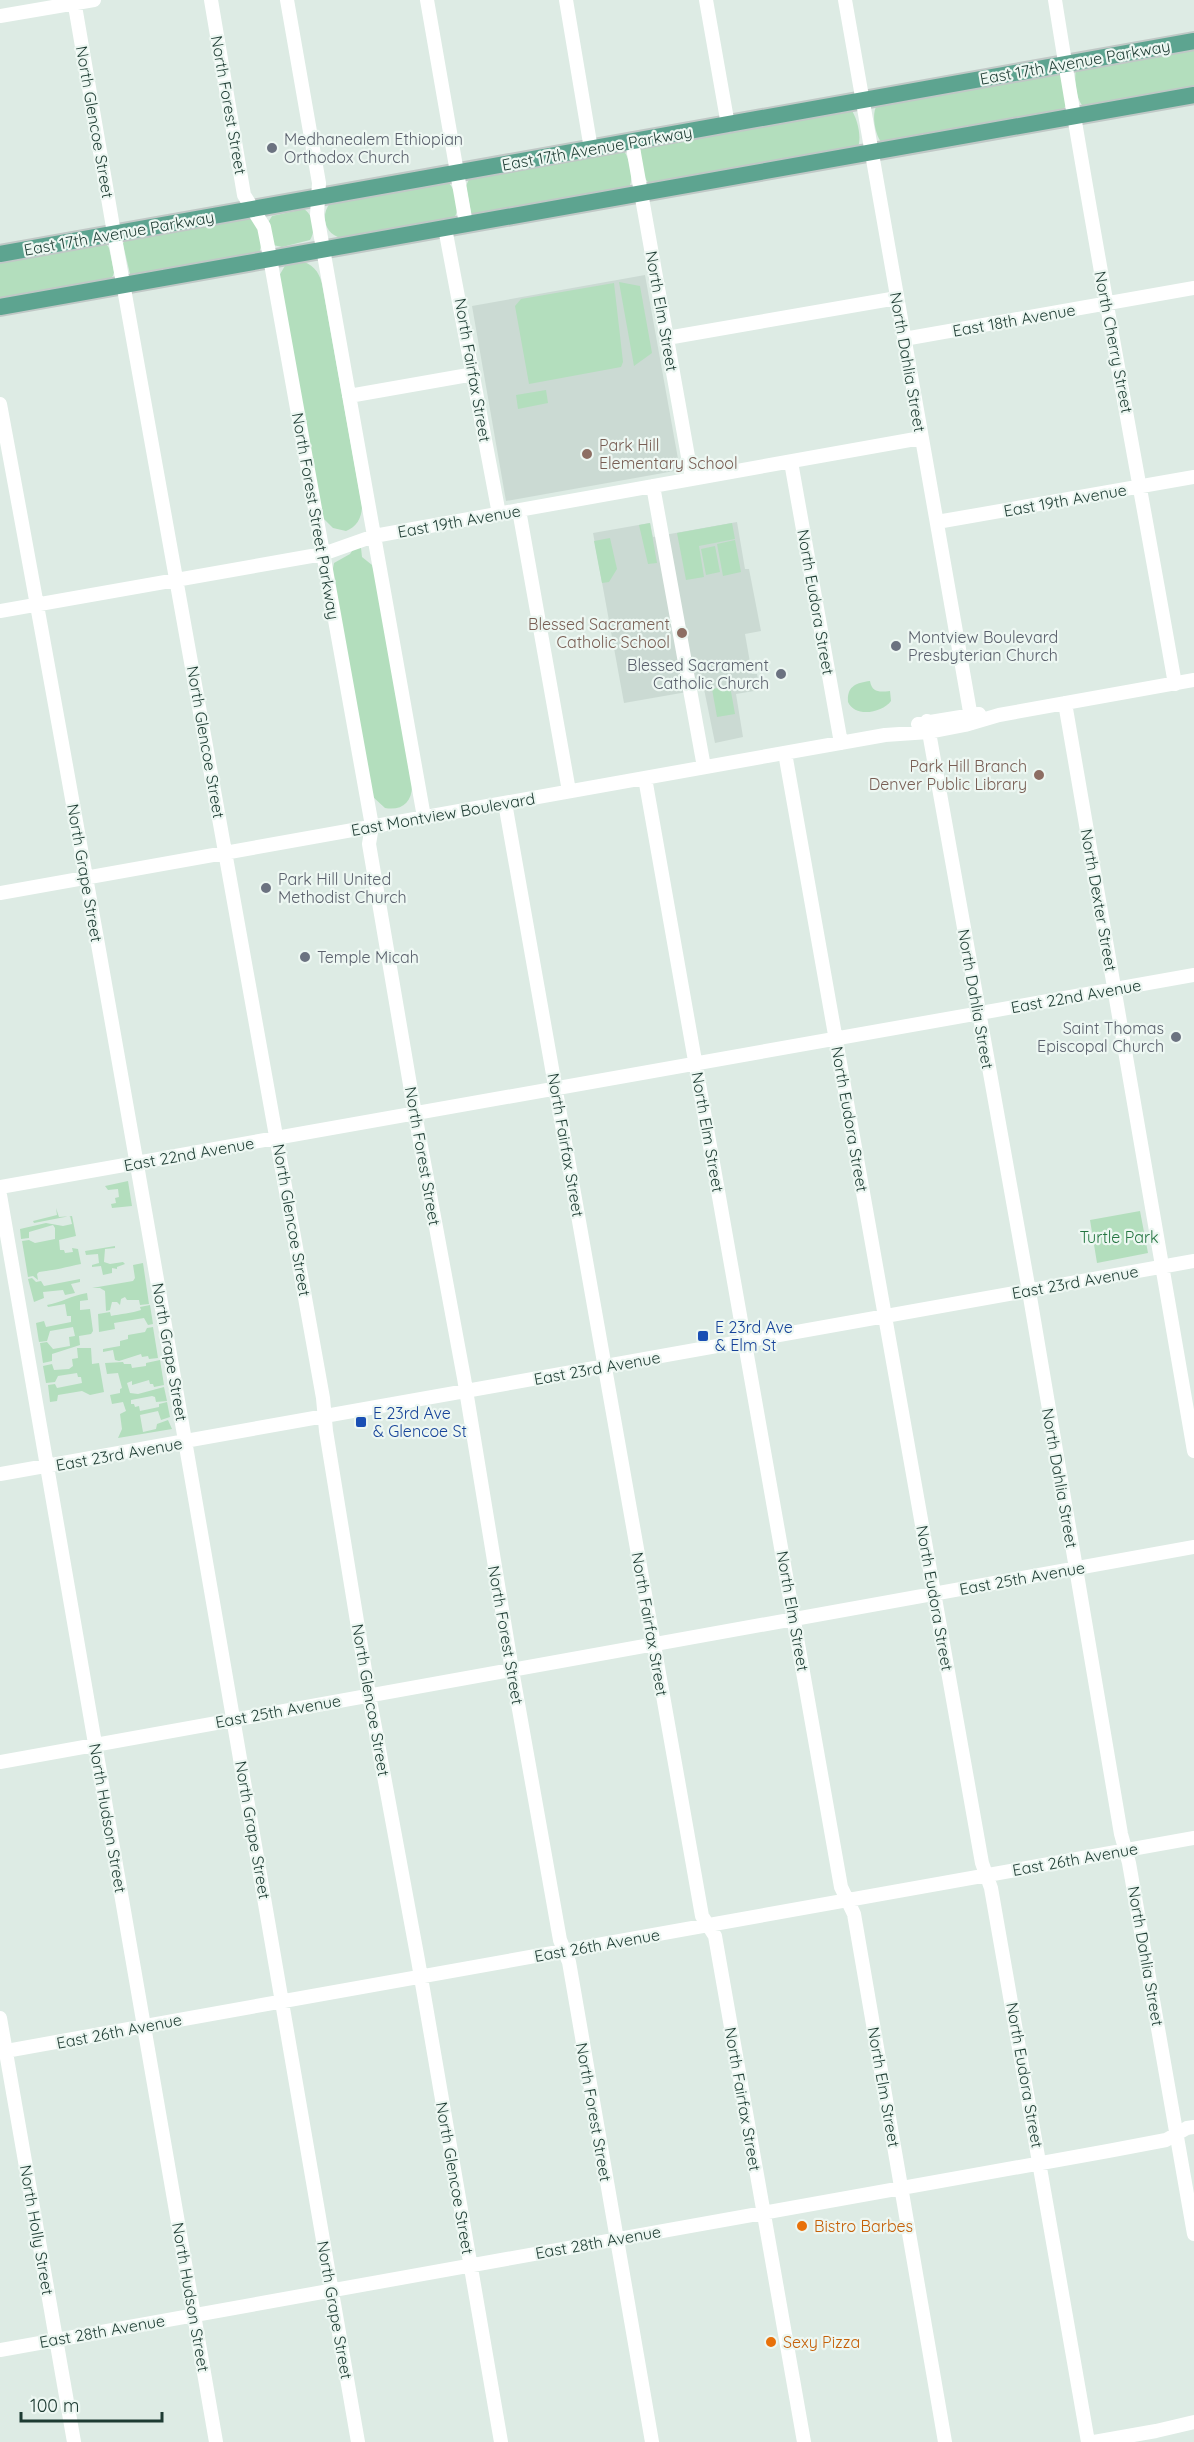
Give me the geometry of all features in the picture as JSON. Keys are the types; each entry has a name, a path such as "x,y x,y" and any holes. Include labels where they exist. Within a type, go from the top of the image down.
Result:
{"main road":[{"name":"East 17th Avenue Parkway","path":"0,254 1194,41"},
{"path":"0,307 1194,95"}],"street":[{"path":"0,16 94,0"},
{"name":"North Forest Street","path":"211,0 244,195 252,209"},
{"path":"287,0 319,183 320,197 317,215 424,817"},
{"path":"427,0 466,224"},
{"path":"566,0 591,149"},
{"path":"706,0 728,125"},
{"name":"North Dahlia Street","path":"845,0 971,718"},
{"name":"North Cherry Street","path":"1055,0 1176,684"},
{"name":"North Glencoe Street","path":"74,2 277,1138 325,1416 369,1695 421,1976 501,2442"},
{"name":"North Elm Street","path":"632,142 692,479"},
{"name":"North Forest Street Parkway","path":"252,209 264,227 372,826"},
{"name":"North Fairfax Street","path":"445,228 499,514"},
{"name":"East 18th Avenue","path":"904,339 1194,288"},
{"path":"667,339 897,298"},
{"path":"349,396 474,374"},
{"name":"North Grape Street","path":"0,404 38,604 137,1163 358,2442"},
{"name":"East 19th Avenue","path":"0,611 322,554 374,536 921,438"},
{"name":"North Eudora Street","path":"791,462 841,743"},
{"name":"East 19th Avenue","path":"936,522 1194,477"},
{"path":"653,486 704,767"},
{"path":"519,510 569,791"},
{"name":"East Montview Boulevard","path":"0,892 1194,680"},
{"name":"North Dexter Street","path":"1065,703 1194,1451"},
{"name":"North Dahlia Street","path":"928,727 1194,2234"},
{"name":"North Eudora Street","path":"785,753 982,1863 991,1888 1088,2442"},
{"name":"North Elm Street","path":"645,778 841,1887 854,1914 945,2442"},
{"name":"North Fairfax Street","path":"505,803 702,1916 716,1942 804,2442"},
{"name":"North Forest Street","path":"372,826 369,844 415,1114 560,1940 568,1962 652,2442"},
{"name":"East 22nd Avenue","path":"0,1187 1194,975"},
{"name":"North Hudson Street","path":"0,1195 216,2442"},
{"name":"East 23rd Avenue","path":"0,1474 1194,1261"},
{"name":"East 25th Avenue","path":"0,1762 1194,1547"},
{"name":"East 26th Avenue","path":"3,2052 1194,1838"},
{"name":"North Holly Street","path":"0,2018 3,2052 74,2442"},
{"name":"East 28th Avenue","path":"0,2350 1166,2140 1194,2127"},
{"path":"1094,2442 1194,2422"}],"shaded area":[{"path":"645,275 680,470 506,501 472,306"},
{"name":"Blessed Sacrament Catholic School","path":"737,522 745,569 749,569 761,631 745,634 752,674 757,674 760,690 736,694 743,737 715,743 704,689 624,703 593,533 650,523 653,537"}],"green space":[{"path":"1194,47 1194,89 1084,107 1079,100 1076,69"},
{"path":"1057,71 1060,74 1067,104 1063,110 882,143 877,135 874,119 877,105"},
{"path":"851,109 858,127 858,147 650,184 643,173 641,147"},
{"path":"623,150 630,168 629,188 473,215 471,213 466,186 470,177"},
{"path":"448,182 457,200 454,218 341,238 331,233 326,224 325,213 330,203"},
{"path":"304,209 310,215 313,223 310,240 282,247 273,245 269,221 272,216"},
{"path":"247,217 255,223 259,233 261,243 259,253 133,276 130,274 123,244 125,238"},
{"path":"105,242 109,248 114,272 107,281 0,300 0,259"},
{"path":"299,261 314,268 322,284 362,506 358,521 346,531 333,528 323,518 279,276 286,264"},
{"path":"619,282 640,286 652,353 634,366"},
{"path":"614,283 623,362 621,367 529,384 515,306 521,299"},
{"path":"546,390 548,403 518,409 516,395"},
{"path":"650,523 657,563 648,564 639,525"},
{"path":"732,523 735,539 699,546 704,577 686,580 677,533"},
{"path":"610,538 617,569 609,582 602,583 594,541"},
{"path":"360,539 362,557 372,565 374,571 412,786 408,801 401,807 391,809 385,808 372,796 332,573 334,563 350,554"},
{"path":"735,540 741,572 723,576 717,544"},
{"path":"715,546 720,572 706,575 701,549"},
{"path":"870,681 875,690 890,691 891,701 869,712 862,712 851,707 848,697 853,686"},
{"path":"730,686 735,714 717,717 712,689"},
{"path":"128,1181 132,1206 112,1208 111,1204 116,1203 115,1198 119,1197 118,1189 108,1190 105,1186"},
{"path":"56,1208 59,1217 69,1216 34,1223 33,1221 57,1215"},
{"name":"Turtle Park","path":"1140,1211 1148,1253 1097,1263 1090,1220"},
{"path":"70,1216 72,1216 76,1236 59,1240 60,1250 64,1250 65,1253 73,1252 72,1248 78,1249 81,1264 39,1272 38,1280 33,1276 28,1277 22,1241 29,1240 35,1243 55,1239 55,1228 53,1225 29,1232 29,1238 21,1239 20,1229 46,1223 63,1226 72,1224"},
{"path":"115,1246 115,1248 105,1249 104,1262 110,1264 123,1262 125,1264 117,1269 112,1268 112,1273 103,1275 101,1266 92,1267 99,1263 98,1254 86,1255 85,1251"},
{"path":"143,1263 149,1304 140,1305 139,1300 127,1300 125,1297 121,1299 120,1305 112,1302 110,1310 106,1311 105,1291 92,1288 133,1281 135,1278 133,1265"},
{"path":"32,1278 36,1282 41,1281 44,1286 80,1279 80,1282 71,1284 75,1293 65,1295 63,1290 43,1292 44,1298 34,1302 28,1279"},
{"path":"87,1293 88,1300 80,1301 80,1310 90,1309 93,1331 91,1334 79,1336 80,1345 52,1354 52,1361 43,1363 40,1343 47,1342 53,1349 70,1346 69,1337 75,1336 73,1327 50,1331 47,1341 39,1342 36,1323 44,1321 46,1327 71,1322 71,1316 67,1316 65,1304 48,1307 47,1305"},
{"path":"150,1305 153,1324 148,1325 144,1318 114,1323 115,1329 99,1332 98,1314 110,1312 111,1316 141,1310 140,1307"},
{"path":"153,1327 158,1358 149,1359 148,1356 142,1357 141,1354 119,1361 115,1360 113,1350 103,1352 103,1349 120,1346 120,1341 128,1339 128,1335 145,1332 147,1328"},
{"path":"77,1348 91,1348 92,1364 99,1363 104,1392 90,1395 82,1391 58,1395 57,1401 50,1402 48,1385 55,1384 57,1388 82,1383 81,1377 78,1377 77,1373 58,1376 55,1382 46,1383 43,1366 52,1364 54,1370 69,1369 73,1366 72,1359 78,1358"},
{"path":"160,1360 164,1385 154,1387 149,1380 132,1385 132,1381 127,1383 130,1393 138,1394 164,1387 167,1401 156,1402 155,1397 152,1396 131,1400 131,1404 135,1407 139,1406 140,1411 159,1407 159,1404 167,1402 170,1417 161,1420 158,1411 140,1415 143,1432 156,1429 157,1424 168,1420 172,1429 118,1438 122,1429 120,1414 126,1411 123,1402 112,1404 110,1395 120,1393 122,1388 118,1373 107,1374 105,1363 123,1362 131,1364 132,1368 146,1366 146,1363"}],"place":[{"name":"Medhanealem Ethiopian Orthodox Church","path":"272,148"},
{"name":"Park Hill Elementary School","path":"587,454"},
{"name":"Blessed Sacrament Catholic School","path":"682,633"},
{"name":"Montview Boulevard Presbyterian Church","path":"896,646"},
{"name":"Blessed Sacrament Catholic Church","path":"781,674"},
{"name":"Park Hill Branch Denver Public Library","path":"1039,775"},
{"name":"Park Hill United Methodist Church","path":"266,888"},
{"name":"Temple Micah","path":"305,957"},
{"name":"Saint Thomas Episcopal Church","path":"1176,1037"},
{"name":"E 23rd Ave & Elm St","path":"703,1336"},
{"name":"E 23rd Ave & Glencoe St","path":"361,1422"},
{"name":"Bistro Barbes","path":"802,2226"},
{"name":"Sexy Pizza","path":"771,2342"}]}
